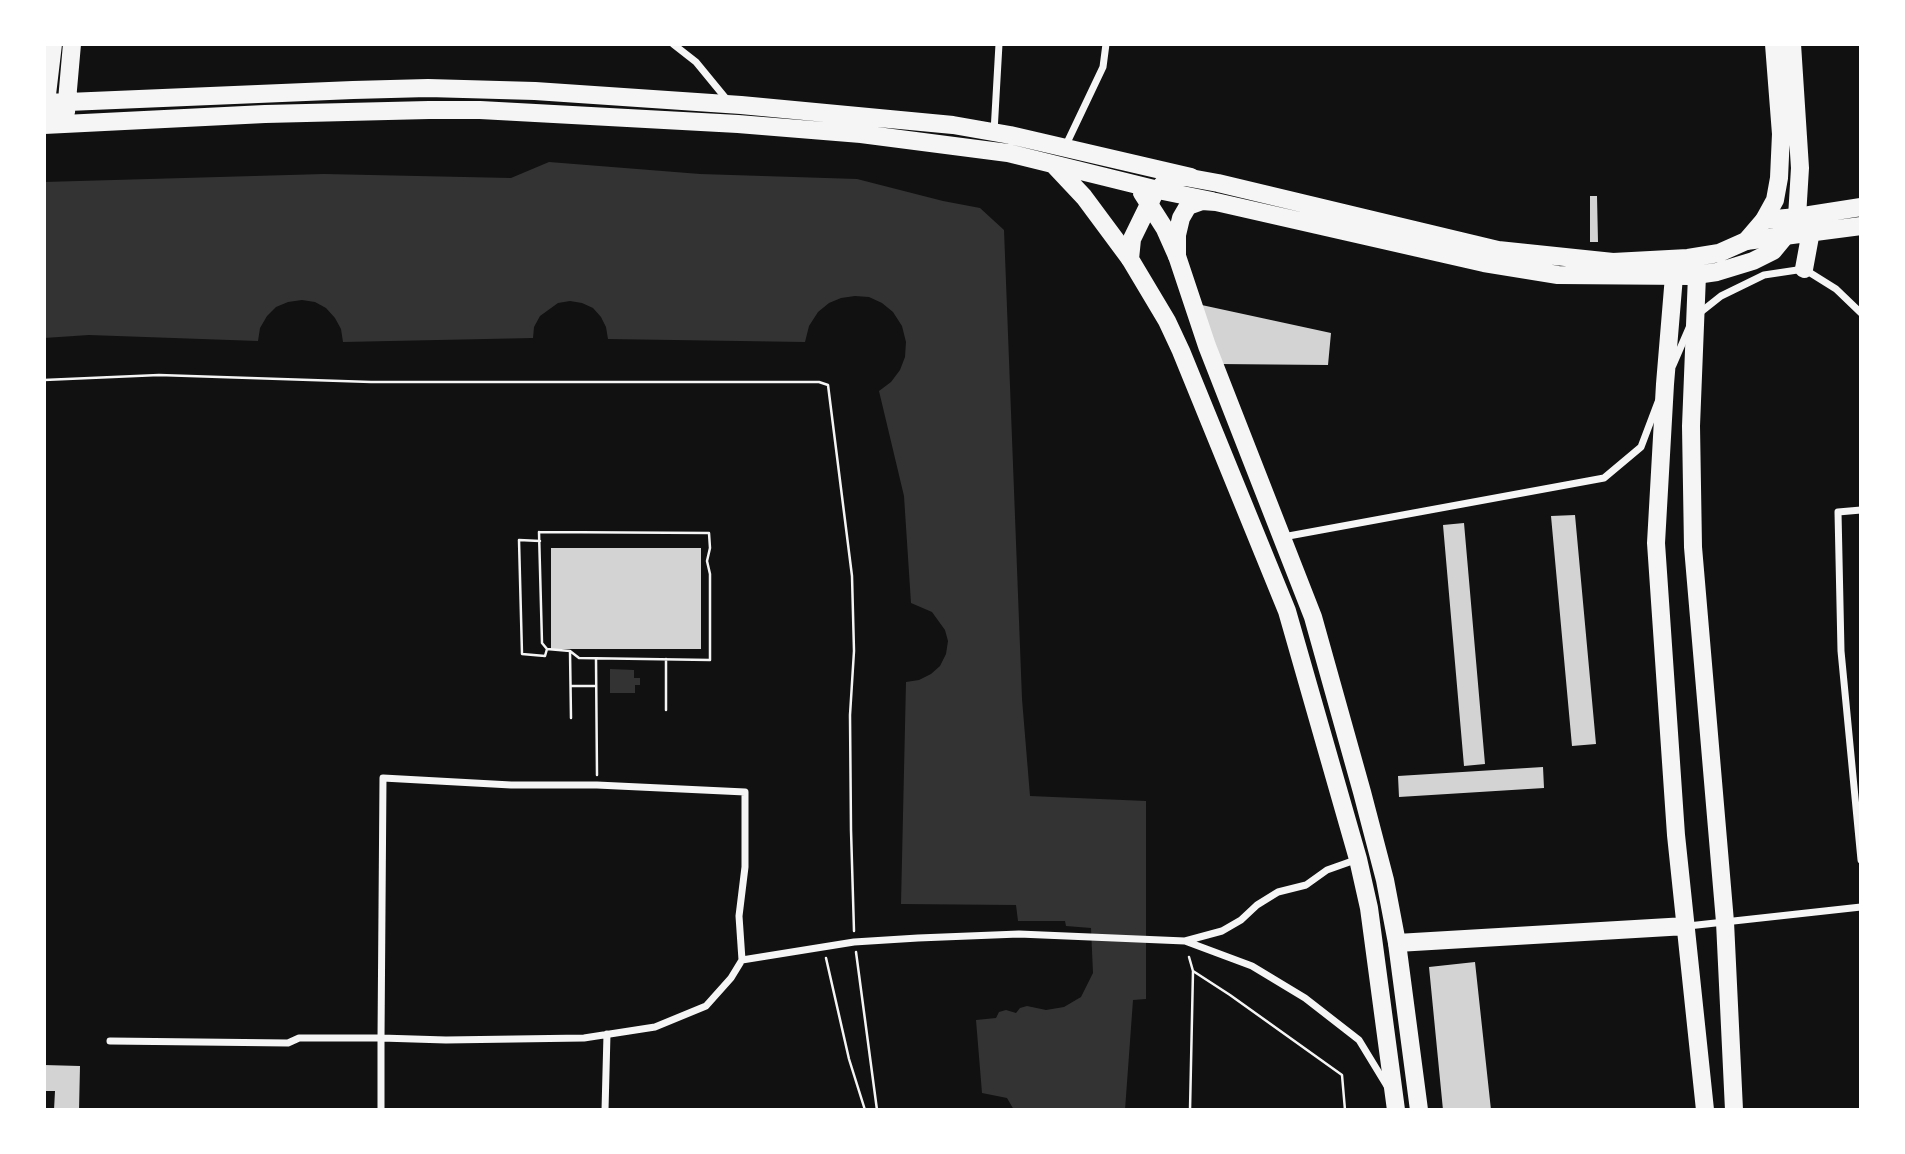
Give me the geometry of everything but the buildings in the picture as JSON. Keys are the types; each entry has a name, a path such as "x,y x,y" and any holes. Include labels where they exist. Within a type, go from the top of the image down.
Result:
{"main road":[{"path":"51,124 45,103 53,44"},
{"path":"51,124 65,116 69,102 72,44"},
{"path":"1746,241 1764,220 1775,200 1781,134 1774,44"},
{"path":"1065,148 1119,170 1154,196 1216,202 1484,263 1558,275 1697,275 1753,261 1773,251 1797,217 1800,168 1792,44"},
{"path":"45,103 428,88 731,105 953,125 1201,179 1498,250 1613,262 1719,253 1746,241 1861,226"},
{"path":"51,124 265,114 480,110 738,124 861,134 971,147 1008,153 1136,185"},
{"path":"1054,164 1084,197 1130,259 1167,321 1287,611 1358,859 1368,908 1395,1104"},
{"path":"1130,259 1132,239 1163,184 1174,178 1201,179"},
{"path":"1154,196 1207,346 1316,629 1385,880 1397,943 1419,1110"},
{"path":"1177,256 1177,235 1181,218 1188,206 1202,201 1216,202"},
{"path":"1764,220 1861,207"},
{"path":"1804,269 1811,231 1819,214"},
{"path":"1697,275 1690,426 1693,547 1725,922 1734,1110"},
{"path":"1674,276 1656,543 1676,835 1705,1110"},
{"path":"1397,943 1686,926"}],"street":[{"path":"673,44 696,62 731,105"},
{"path":"994,132 999,44"},
{"path":"1065,148 1103,66 1106,44"},
{"path":"1281,537 1604,478 1640,447 1694,318 1721,296 1764,275 1804,269 1836,289 1861,313"},
{"path":"1861,510 1838,512 1841,651 1858,789 1861,860"},
{"path":"110,1041 288,1043 299,1038 381,1038 446,1040 584,1038 655,1027 706,1006 731,978 742,960 738,916 745,867 745,792 383,778 381,1038 381,1110"},
{"path":"1185,942 1222,930 1241,920 1257,905 1278,892 1306,885 1327,870 1358,859"},
{"path":"1686,926 1861,907"},
{"path":"742,960 854,942 1019,934 1185,942 1252,966 1305,998 1359,1040 1395,1104"},
{"path":"605,1110 607,1034"}],"path":[{"path":"44,380 159,375 371,383 819,382 828,385 852,576 854,651 850,715 854,942 877,1110"},
{"path":"540,532 709,533 707,561 710,574 710,660 579,658 570,651 547,649 542,643 540,532"},
{"path":"540,541 519,540 522,654 545,656 547,649"},
{"path":"570,651 571,718"},
{"path":"596,658 597,785"},
{"path":"666,659 666,710"},
{"path":"571,686 596,686"},
{"path":"825,947 849,1059 865,1110"},
{"path":"1190,1110 1193,971 1342,1075 1346,1110"}],"shaded area":[{"path":"549,162 700,174 857,179 980,208 1004,230 1022,699 1030,796 1146,801 1146,999 1133,1000 1125,1110 1014,1110 1007,1098 982,1093 976,1020 996,1018 999,1012 1006,1010 1016,1013 1027,1006 1046,1010 1064,1007 1081,997 1093,973 1091,928 1066,926 1065,921 1018,921 1016,905 901,904 906,682 919,680 940,666 948,641 945,630 932,612 911,603 904,496 879,391 891,382 900,370 905,357 906,342 902,326 893,312 882,303 869,297 855,296 829,303 818,312 809,326 805,342 608,339 606,327 593,308 570,301 558,303 540,316 534,327 533,338 343,342 341,329 326,308 315,302 302,300 276,307 260,328 258,341 89,335 44,338 44,182 324,174 511,178"},
{"path":"610,669 634,670 634,678 640,678 640,685 635,685 635,693 610,693"}]}
